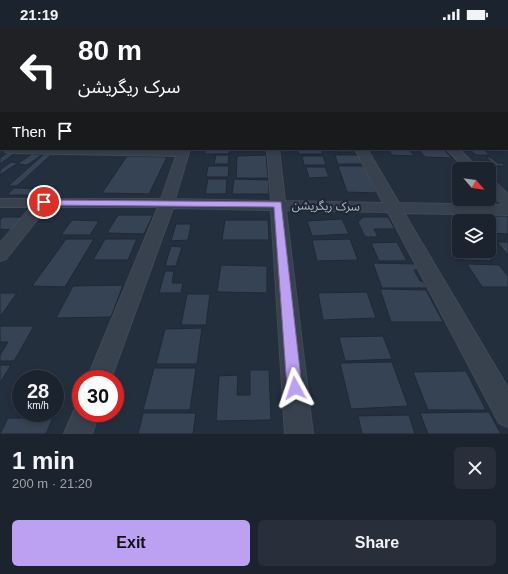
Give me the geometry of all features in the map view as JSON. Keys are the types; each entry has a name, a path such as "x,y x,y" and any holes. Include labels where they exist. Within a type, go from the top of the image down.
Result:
{"street":[{"path":"9,150 184,151 167,203 102,370"},
{"path":"274,150 299,434"},
{"path":"362,150 508,414"},
{"path":"453,150 466,162"},
{"path":"496,191 508,202"},
{"path":"0,254 44,202"},
{"name":"سرک ریگریشن","path":"0,203 278,204 508,210"},
{"path":"78,434 83,422"}],"building":[{"path":"206,150 230,150 229,154 204,154"},
{"path":"297,150 321,150 323,154 299,154"},
{"path":"336,150 351,150 352,152 337,152"},
{"path":"389,150 410,150 414,156 392,155"},
{"path":"419,150 444,150 452,158 425,157"},
{"path":"470,150 484,150 490,155 476,155"},
{"path":"10,151 18,151 0,164 0,158"},
{"path":"32,154 42,155 27,165 17,164"},
{"path":"44,154 52,154 17,186 8,186"},
{"path":"216,155 229,155 228,164 214,164"},
{"path":"266,155 268,178 236,178 237,156"},
{"path":"335,155 359,155 364,164 338,164"},
{"path":"127,156 167,157 149,194 102,193"},
{"path":"302,156 323,156 326,165 304,165"},
{"path":"486,157 490,157 505,166 496,166 496,162 492,162"},
{"path":"11,162 18,163 0,175 0,170"},
{"path":"208,166 229,166 228,177 206,177"},
{"path":"338,166 365,166 377,193 347,192"},
{"path":"306,167 325,167 329,177 309,178"},
{"path":"208,179 227,179 226,194 205,194"},
{"path":"234,179 269,180 269,194 232,194"},
{"path":"14,188 58,189 52,195 7,195"},
{"path":"118,215 153,215 144,234 107,233"},
{"path":"496,216 508,216 508,234 496,233"},
{"path":"3,217 24,217 12,230 0,229 0,220"},
{"path":"363,217 388,217 395,229 374,229 378,237 365,237 358,222"},
{"path":"342,219 349,234 312,236 307,221"},
{"path":"72,220 99,221 90,235 61,235"},
{"path":"225,220 268,220 269,240 222,240"},
{"path":"176,224 191,224 188,240 171,241"},
{"path":"66,239 94,239 65,287 32,286"},
{"path":"105,239 137,239 128,260 93,260"},
{"path":"350,239 358,260 317,261 312,240"},
{"path":"397,242 407,261 379,261 371,243"},
{"path":"497,242 508,242 508,255"},
{"path":"171,246 182,247 176,266 165,266"},
{"path":"462,258 490,258 492,261 463,260"},
{"path":"373,263 415,264 418,270 414,270 420,281 424,282 427,288 382,288"},
{"path":"467,264 499,265 508,276 508,287 482,287"},
{"path":"221,265 267,266 267,293 217,292"},
{"path":"165,271 174,271 172,283 183,283 181,293 159,293"},
{"path":"123,285 111,317 56,318 73,286"},
{"path":"380,289 426,290 443,322 391,322"},
{"path":"367,292 376,318 323,320 318,293"},
{"path":"0,293 17,293 0,317"},
{"path":"187,294 210,294 206,325 181,325"},
{"path":"0,326 34,326 14,361 0,361 0,355 8,342 0,342"},
{"path":"202,328 197,364 156,364 165,329"},
{"path":"383,336 392,359 345,361 339,337"},
{"path":"392,362 408,406 351,409 340,363"},
{"path":"0,365 11,365 0,383"},
{"path":"154,368 196,368 190,410 143,410"},
{"path":"250,370 269,370 271,420 216,421 219,376 238,375 237,395 250,395"},
{"path":"466,371 486,410 428,410 413,372"},
{"path":"489,412 501,434 428,434 420,413"},
{"path":"143,413 196,413 193,434 138,434"},
{"path":"409,415 415,434 362,434 358,416"},
{"path":"8,418 12,418 12,422 51,422 46,434 0,434"}],"route":[{"path":"44,202 278,204 295,388"}]}
